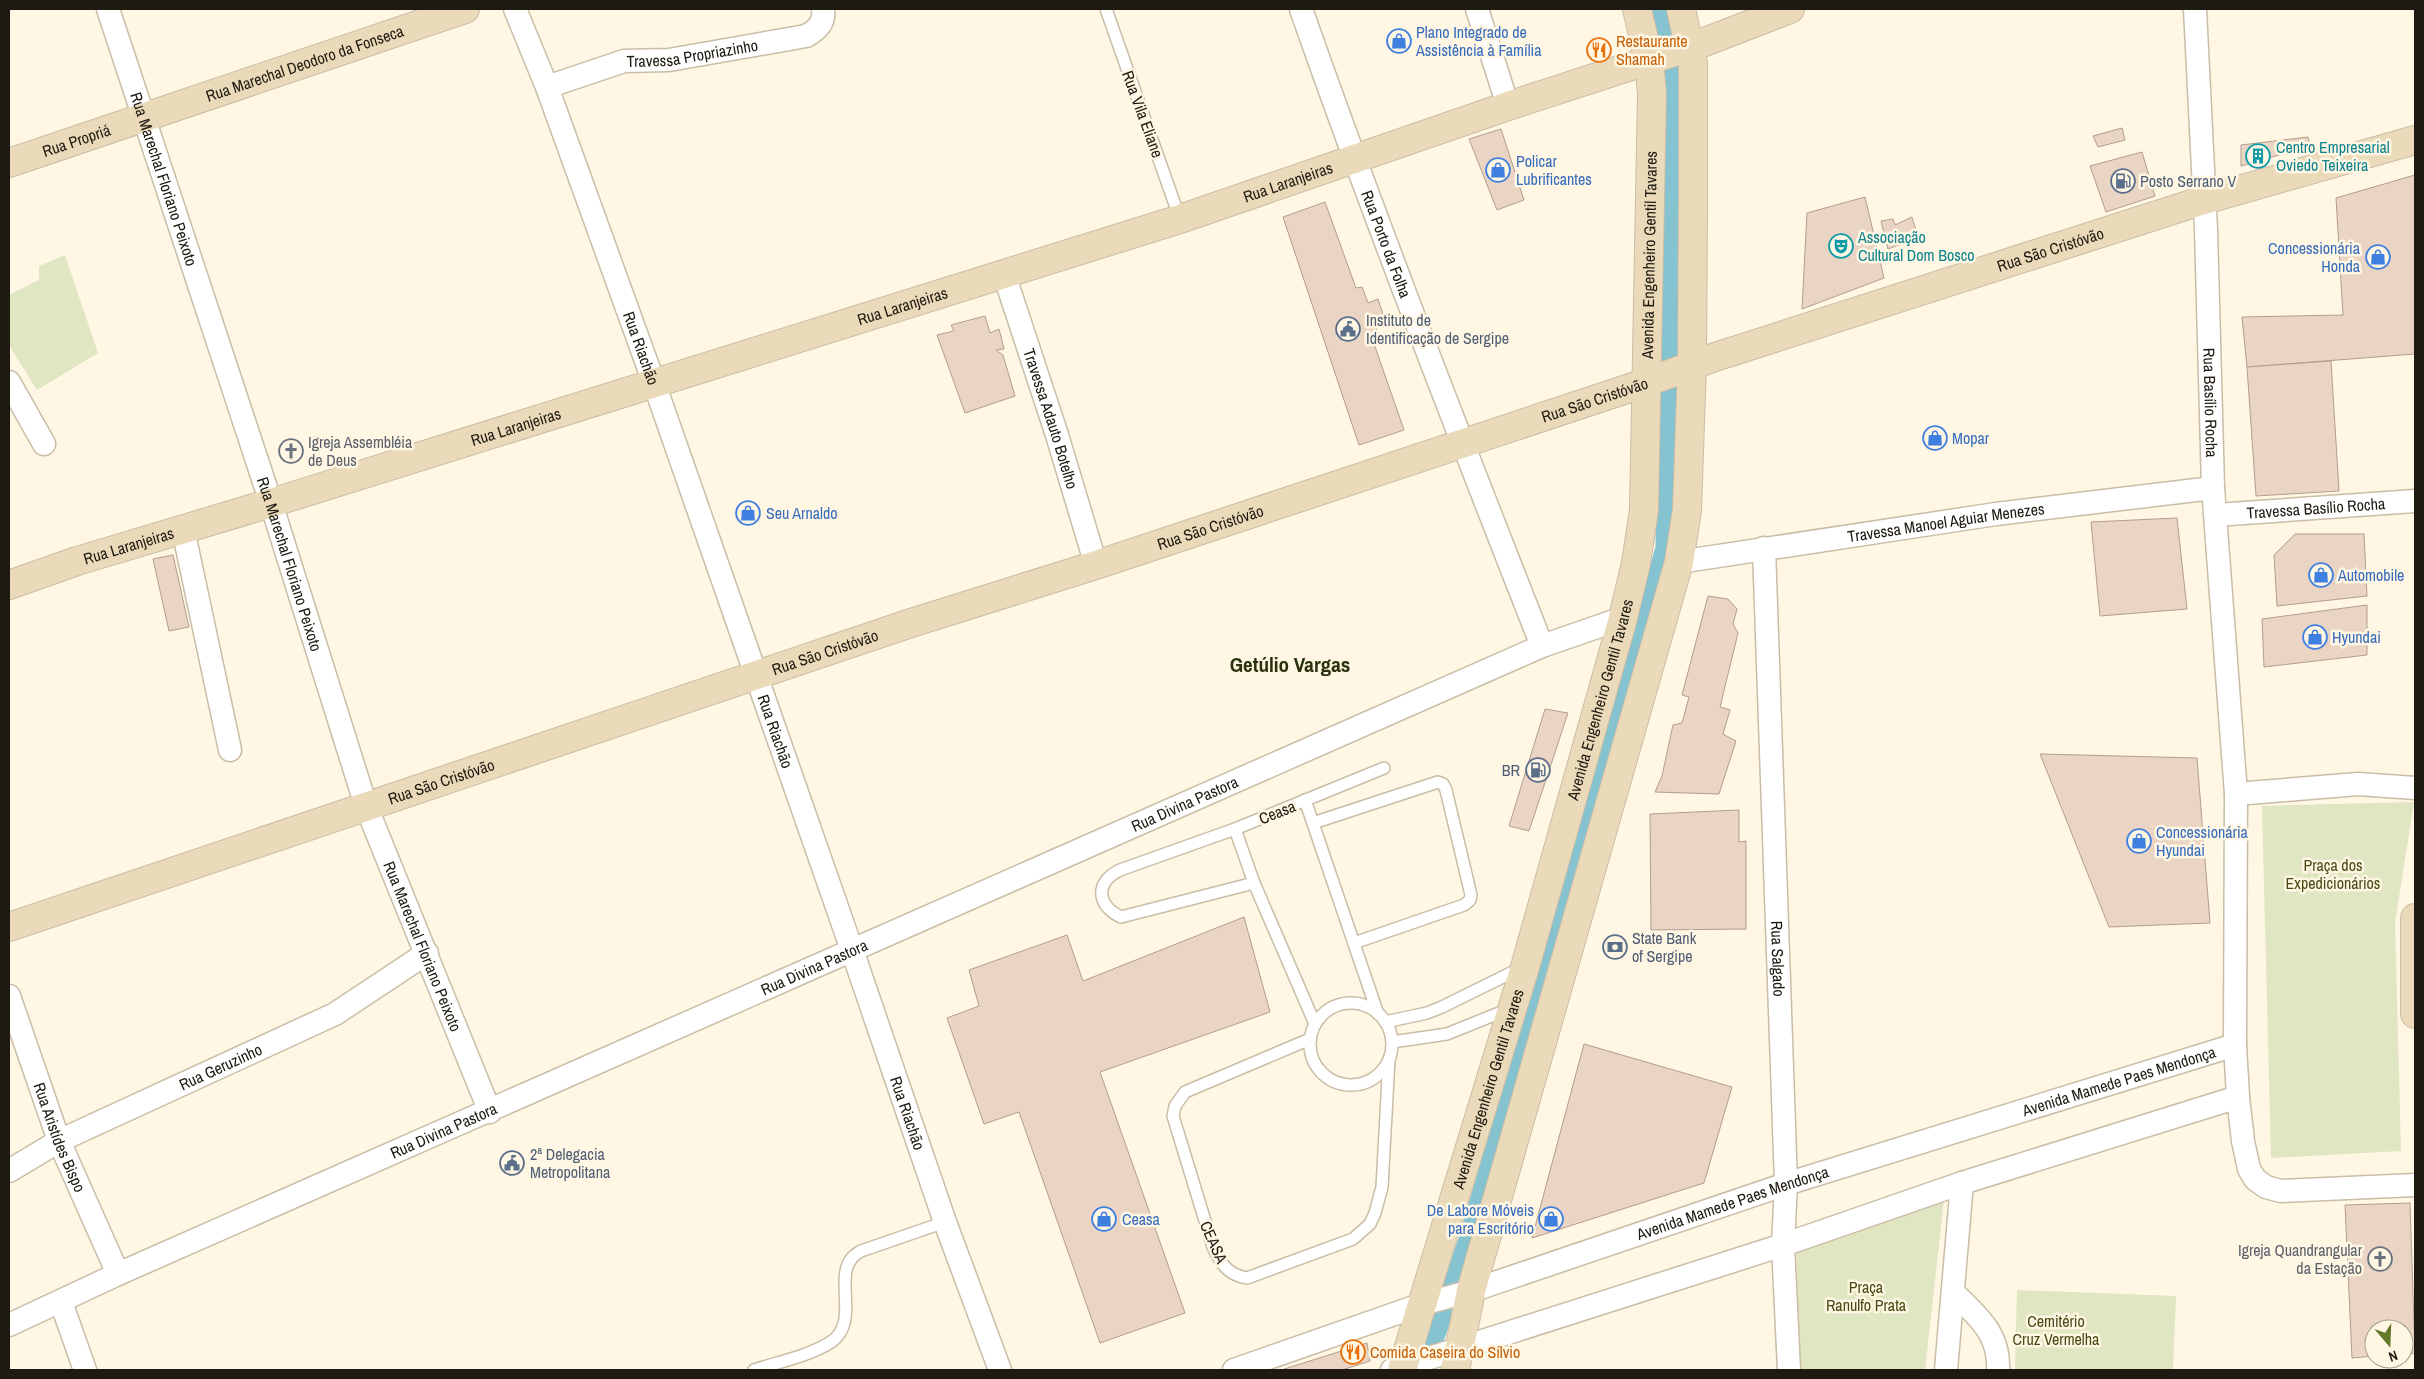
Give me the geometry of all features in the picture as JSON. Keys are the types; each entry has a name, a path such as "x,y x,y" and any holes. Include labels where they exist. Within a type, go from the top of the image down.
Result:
{"main road":[{"name":"Rua Marechal Deodoro da Fonseca","path":"144,116 465,9"},
{"name":"Avenida Engenheiro Gentil Tavares","path":"1402,1367 1428,1303 1511,1008 1525,966 1636,563 1644,510 1652,94 1651,60 1637,9"},
{"path":"1456,1355 1467,1292 1679,562 1687,510 1693,74 1686,48 1681,9"},
{"name":"Rua Laranjeiras","path":"9,585 1180,219 1508,106 1686,48 1790,9"},
{"name":"Rua Propriá","path":"9,163 144,116"},
{"name":"Rua São Cristóvão","path":"9,927 756,674 910,623 1096,565 1462,444 1690,366 2204,200 2415,140"},
{"path":"2415,918 2415,1014"}],"street":[{"name":"Rua Marechal Floriano Peixoto","path":"108,9 271,503 366,806 490,1112"},
{"name":"Rua Riachão","path":"515,9 547,87 654,383 945,1222 1000,1370"},
{"name":"Travessa Propriazinho","path":"547,87 624,61 669,60 806,36 821,24 824,16 823,9"},
{"name":"Rua Porto da Folha","path":"1301,9 1353,159 1376,211 1462,444 1542,646"},
{"path":"1477,9 1508,106"},
{"name":"Rua Basílio Rocha","path":"2195,9 2204,200 2213,488 2236,794"},
{"name":"Travessa Adauto Botelho","path":"1004,274 1054,425 1096,565"},
{"path":"9,382 44,444"},
{"name":"Travessa Manoel Aguiar Menezes","path":"1679,562 1996,514 2213,488"},
{"name":"Travessa Basílio Rocha","path":"2216,515 2415,501"},
{"path":"183,530 230,750"},
{"name":"Rua Salgado","path":"1764,548 1786,1184 1783,1245 1789,1370"},
{"name":"Rua Divina Pastora","path":"9,1325 118,1274 490,1112 852,950 1542,646 1622,618"},
{"path":"2415,788 2358,784 2236,794 2235,1045 2238,1097 2243,1141 2249,1169 2256,1179 2266,1187 2281,1191 2415,1185"},
{"name":"Rua Geruzinho","path":"9,1171 59,1141 336,1014 427,954"},
{"name":"Rua Aristídes Bispo","path":"9,996 59,1141 118,1274"},
{"name":"Avenida Mamede Paes Mendonça","path":"1234,1370 1428,1303 1467,1292 1786,1184 2235,1045"},
{"path":"1402,1367 1456,1355 1962,1183 2238,1097"},
{"path":"1946,1370 1962,1183"},
{"path":"1953,1292 1987,1326 1999,1358 1998,1370"},
{"path":"61,1302 85,1370"}],"lane":[{"name":"Rua Vila Eliane","path":"1106,9 1180,219"},
{"path":"1305,800 1384,768"},
{"path":"1313,823 1438,782 1443,784 1446,790 1471,894 1470,900 1464,905 1354,943"},
{"name":"Ceasa","path":"1254,883 1122,917 1112,913 1102,897 1102,884 1115,872 1234,829 1305,800 1354,943 1392,1042 1389,1059 1378,1075 1370,1080 1351,1085 1341,1084 1324,1075 1317,1068 1311,1054 1310,1039 1315,1024"},
{"path":"1234,829 1254,883 1315,1024 1326,1012 1348,1003 1364,1006 1382,1018 1427,1013 1525,966"},
{"path":"1392,1042 1447,1034 1511,1008"},
{"name":"CEASA","path":"1310,1039 1185,1092 1175,1106 1175,1122 1213,1247 1221,1264 1237,1276 1247,1278 1353,1239 1370,1224 1375,1214 1382,1187 1389,1059"},
{"path":"754,1370 832,1341 841,1329 846,1312 847,1270 851,1258 861,1251 945,1222"}],"green space":[{"path":"65,255 98,353 37,390 9,345 9,295 39,280 39,266"},
{"name":"Praça dos Expedicionários","path":"2414,802 2395,923 2401,1151 2271,1158 2262,806"},
{"name":"Praça Ranulfo Prata","path":"1944,1199 1925,1370 1800,1370 1796,1247"},
{"name":"Cemitério Cruz Vermelha","path":"2017,1290 2176,1296 2173,1370 2015,1370"}],"building":[{"path":"2122,128 2125,140 2098,147 2093,136"},
{"name":"Policar Lubrificantes","path":"1501,129 1524,200 1497,210 1469,139"},
{"name":"Centro Empresarial Oviedo Teixeira","path":"2308,137 2310,146 2241,166 2241,145"},
{"name":"Posto Serrano V","path":"2142,152 2155,196 2106,212 2090,166"},
{"name":"Concessionária Honda","path":"2415,175 2415,354 2247,367 2242,317 2343,315 2336,198"},
{"name":"Associação Cultural Dom Bosco","path":"1865,197 1884,278 1802,309 1807,213"},
{"name":"Instituto de Identificação de Sergipe","path":"1325,202 1356,288 1362,287 1368,303 1378,299 1385,320 1374,323 1379,335 1372,338 1404,430 1359,445 1283,217"},
{"path":"1912,217 1918,238 1888,249 1881,221 1893,219 1895,225"},
{"path":"985,316 990,333 999,329 1004,349 996,350 1003,355 1015,396 965,413 937,335 954,331 951,325"},
{"path":"2331,361 2339,491 2256,496 2247,367"},
{"path":"2177,518 2187,609 2100,616 2091,522"},
{"name":"Automobile","path":"2295,534 2364,534 2367,596 2277,606 2274,555"},
{"path":"173,555 189,627 169,631 153,559"},
{"path":"1708,596 1728,599 1737,609 1733,624 1738,633 1720,707 1730,710 1723,734 1736,741 1719,794 1655,792 1662,776 1673,725 1682,723 1689,697 1682,695"},
{"name":"Hyundai","path":"2367,605 2367,655 2264,667 2262,619"},
{"name":"BR","path":"1545,709 1568,713 1529,831 1509,826"},
{"name":"Concessionária Hyundai","path":"2040,754 2197,758 2210,923 2109,927"},
{"path":"1739,810 1739,842 1746,841 1746,929 1651,930 1650,814"},
{"name":"Ceasa","path":"1244,917 1270,1012 1100,1072 1185,1313 1100,1343 1019,1112 984,1124 947,1018 979,1006 969,970 1067,935 1083,981"},
{"path":"1584,1044 1732,1087 1704,1183 1532,1238"},
{"name":"Igreja Quandrangular da Estação","path":"2410,1203 2414,1319 2364,1319 2364,1357 2352,1358 2345,1205"},
{"name":"Comida Caseira do Sílvio","path":"1367,1343 1370,1361 1342,1370 1281,1370"}],"waterway":[{"path":"1422,1370 1469,1240 1666,548 1670,82 1669,37 1661,9"}],"place":[{"name":"Plano Integrado de Assistência à Família","path":"1399,41"},
{"name":"Restaurante Shamah","path":"1599,50"},
{"name":"Centro Empresarial Oviedo Teixeira","path":"2258,156"},
{"name":"Policar Lubrificantes","path":"1498,170"},
{"name":"Posto Serrano V","path":"2123,181"},
{"name":"Associação Cultural Dom Bosco","path":"1841,246"},
{"name":"Concessionária Honda","path":"2378,257"},
{"name":"Instituto de Identificação de Sergipe","path":"1348,329"},
{"name":"Mopar","path":"1935,438"},
{"name":"Igreja Assembléia de Deus","path":"291,451"},
{"name":"Seu Arnaldo","path":"748,513"},
{"name":"Automobile","path":"2321,575"},
{"name":"Hyundai","path":"2315,637"},
{"name":"BR","path":"1538,770"},
{"name":"Concessionária Hyundai","path":"2139,841"},
{"name":"State Bank of Sergipe","path":"1615,947"},
{"name":"2ª Delegacia Metropolitana","path":"512,1163"},
{"name":"Ceasa","path":"1104,1219"},
{"name":"De Labore Móveis para Escritório","path":"1551,1219"},
{"name":"Igreja Quandrangular da Estação","path":"2380,1259"},
{"name":"Comida Caseira do Sílvio","path":"1353,1352"}],"district":[{"name":"Getúlio Vargas","path":"1290,665"}]}
